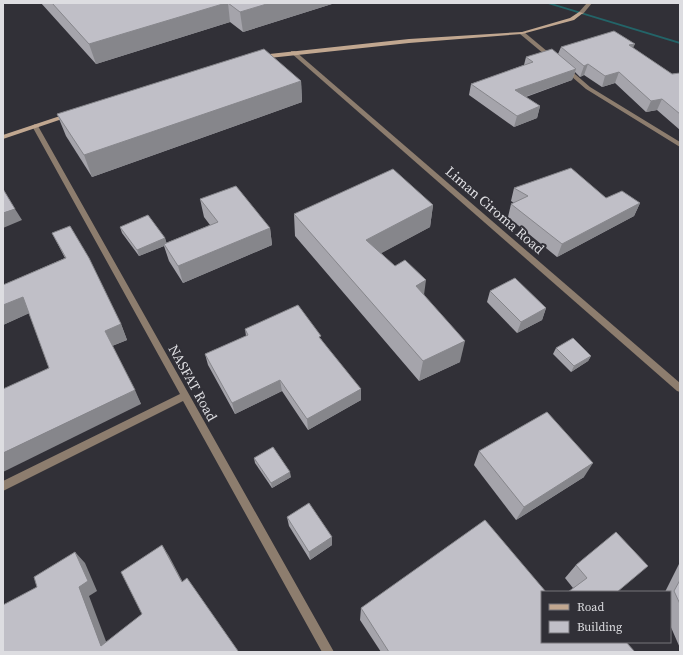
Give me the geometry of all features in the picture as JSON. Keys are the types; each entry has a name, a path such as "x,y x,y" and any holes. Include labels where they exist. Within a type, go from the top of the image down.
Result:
{"street":[{"path":"253,58 293,52 522,33 572,19 580,14 590,3"},
{"path":"522,33 555,61"},
{"name":"Liman Ciroma Road","path":"293,52 680,388"},
{"path":"560,65 588,88 680,145"},
{"path":"3,137 73,114"},
{"name":"NASFAT Road","path":"35,126 328,652"},
{"path":"3,486 185,396"}],"building":[{"path":"52,3 226,3 89,44"},
{"path":"228,3 270,3 240,12"},
{"path":"614,31 635,44 629,45 672,74 680,73 680,114 662,99 651,101 619,72 605,76 588,64 584,66 561,47"},
{"path":"264,49 301,81 84,155 57,114"},
{"path":"552,49 576,69 515,90 540,106 517,116 471,84 533,62 526,57"},
{"path":"571,168 606,198 622,191 640,203 562,244 511,204 528,196 514,188"},
{"path":"393,169 433,205 366,240 395,266 405,260 426,280 416,286 465,341 423,361 294,214"},
{"path":"236,186 270,228 178,266 164,244 218,222 200,199"},
{"path":"3,189 15,209 3,213"},
{"path":"148,215 165,238 137,250 120,227"},
{"path":"70,226 89,258 121,324 105,331 135,390 3,453 3,389 49,368 23,297 3,305 3,285 66,258 52,233"},
{"path":"515,278 546,308 521,322 490,291"},
{"path":"298,305 321,336 319,337 361,389 307,419 280,380 232,403 205,354 248,335 245,329"},
{"path":"573,338 591,356 574,366 556,348"},
{"path":"547,412 593,463 524,507 479,451"},
{"path":"273,447 290,472 271,483 254,458"},
{"path":"309,503 332,537 309,552 287,517"},
{"path":"485,520 545,591 541,591 541,643 627,643 635,652 389,652 361,608"},
{"path":"616,532 648,566 618,591 569,591 587,578 576,565"},
{"path":"162,545 182,582 187,578 238,651 3,652 3,605 37,587 34,577 75,552 88,581 79,587 101,646 142,614 121,572"},
{"path":"680,580 680,604 674,591"}],"waterway":[{"path":"547,3 680,43"}]}
